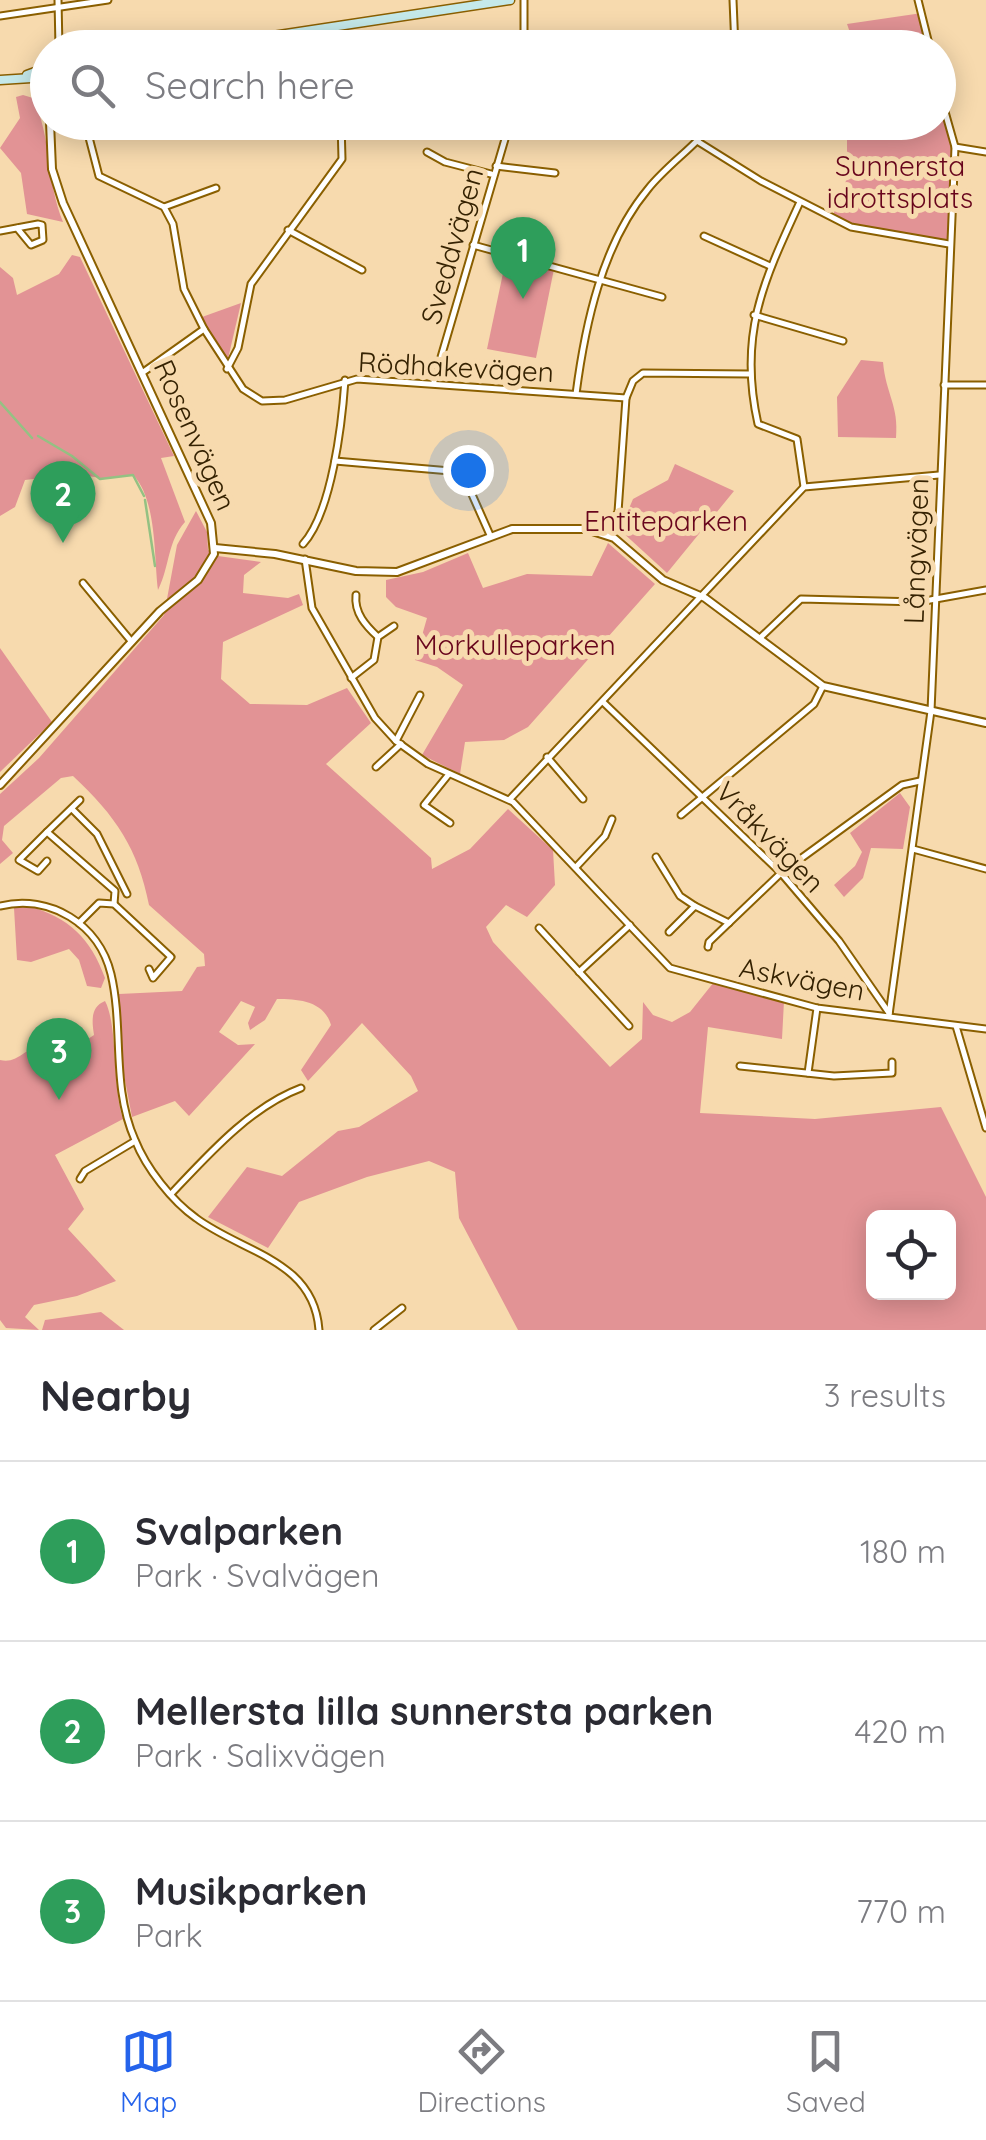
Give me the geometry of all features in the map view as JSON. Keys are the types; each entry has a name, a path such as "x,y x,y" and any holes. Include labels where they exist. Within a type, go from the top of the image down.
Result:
{"main road":[{"path":"312,30 510,0"},
{"path":"19,78 30,74"},
{"path":"0,80 30,78"}],"street":[{"path":"0,16 58,3 108,0"},
{"path":"524,0 524,30"},
{"path":"733,0 734,30"},
{"path":"918,0 926,30"},
{"path":"58,3 58,30"},
{"name":"Rosenvägen","path":"52,140 58,192 211,523 216,548 305,559 356,571 397,572 520,528 576,528 604,534 631,550 663,580 701,596 823,686 986,723"},
{"path":"90,140 99,176 164,206 216,188"},
{"path":"226,368 238,348 251,284 342,159 341,140"},
{"name":"Sveddvägen","path":"434,381 491,174 504,140"},
{"name":"Långvägen","path":"889,1016 931,711 953,140"},
{"path":"576,394 600,281 644,192 698,141 800,202 851,227 949,244"},
{"path":"955,147 986,152"},
{"path":"427,152 445,162 491,174"},
{"path":"496,166 555,173"},
{"path":"800,202 770,266 754,315 749,374 758,424 797,439 804,487"},
{"name":"Rödhakevägen","path":"164,206 173,224 184,289 204,329 226,368 243,388 262,401 285,400 345,380 434,381 626,398"},
{"path":"0,232 17,228 42,225 43,240 31,245 17,228"},
{"path":"288,230 362,270"},
{"path":"704,236 770,266"},
{"path":"472,245 662,298"},
{"path":"754,315 842,341"},
{"path":"142,373 204,329"},
{"path":"604,534 618,512 626,398 633,381 644,373 749,374"},
{"path":"303,544 312,532 335,461 345,380"},
{"path":"943,385 986,385"},
{"path":"335,461 462,472 490,536"},
{"path":"305,559 312,608 375,718 398,743 449,774 510,799 804,487 939,475"},
{"path":"0,786 131,642 198,580 216,548"},
{"path":"82,583 131,642"},
{"path":"760,638 802,598 934,600 986,590"},
{"path":"356,595 365,625 378,638"},
{"path":"351,678 374,660 378,638 394,626"},
{"path":"682,815 814,704 823,686"},
{"path":"376,767 398,743 420,695"},
{"name":"Vråkvägen","path":"604,702 781,873 886,1003 889,1016"},
{"path":"547,757 582,799"},
{"path":"449,774 424,805 450,823"},
{"path":"708,947 781,873 902,786 920,781"},
{"name":"Askvägen","path":"510,799 676,972 817,1008 986,1028"},
{"path":"47,861 38,871 19,860 80,800"},
{"path":"72,809 97,834 127,894"},
{"path":"578,866 605,836 612,819"},
{"path":"47,832 116,891 114,904"},
{"path":"914,849 986,869"},
{"path":"656,858 680,896 729,923"},
{"path":"79,923 104,900 114,904 172,957 153,978 149,970"},
{"path":"0,906 34,903 56,908 79,923 99,945 111,975 117,1070 135,1141 171,1194 194,1217 288,1269 313,1300 319,1330"},
{"path":"669,932 695,906"},
{"path":"579,972 630,925"},
{"path":"538,928 629,1026"},
{"path":"808,1074 817,1008"},
{"path":"956,1026 986,1128"},
{"path":"740,1066 808,1074 892,1072 892,1062"},
{"path":"171,1194 235,1132 284,1095 301,1088"},
{"path":"80,1179 84,1171 135,1141"},
{"path":"374,1330 402,1308"}],"green space":[{"path":"922,13 926,30 849,30 847,24"},
{"path":"16,97 30,97 30,140 45,140 63,222 27,214 21,173 0,148 20,118"},
{"name":"Sunnersta idrottsplats","path":"847,140 953,140 949,244 851,227 832,218 847,178"},
{"path":"72,255 80,257 174,456 161,458 185,522 175,538 158,590 150,513 133,475 105,479 78,474 25,480 15,507 0,516 0,267 13,278 17,295 59,274"},
{"path":"506,259 554,269 536,358 487,349"},
{"path":"241,303 227,363 202,317"},
{"path":"861,360 883,362 896,417 896,438 838,437 837,397"},
{"name":"Entiteparken","path":"675,464 734,491 667,573 620,530 633,499 668,480"},
{"path":"196,511 207,532 208,550 218,556 261,562 244,575 243,593 288,598 299,594 303,605 223,642 221,679 250,704 307,705 347,688 371,723 326,764 431,858 432,869 470,849 508,809 553,850 555,885 527,917 506,905 486,927 493,942 610,1067 642,1039 643,1002 653,1015 672,1022 690,1012 714,982 784,1001 782,1039 708,1027 700,1113 815,1119 941,1107 986,1197 986,1330 518,1330 459,1218 455,1172 429,1161 367,1177 299,1202 268,1248 208,1217 247,1167 282,1176 338,1131 359,1127 418,1091 411,1076 362,1023 308,1081 301,1070 331,1025 323,1011 302,1001 277,999 265,1020 250,1030 248,1023 255,1007 241,1001 219,1032 238,1045 255,1044 189,1116 175,1101 132,1117 123,1070 119,994 182,991 197,967 205,966 204,954 149,905 139,867 123,834 73,776 61,778 4,826 2,840 13,853 0,864 0,794 39,758 164,615 177,545"},
{"name":"Morkulleparken","path":"608,543 655,584 528,727 504,740 465,742 460,774 422,755 463,685 437,667 415,660 427,618 396,607 386,597 386,580 423,572 468,553 483,588 527,574 592,576"},
{"path":"0,648 52,722 0,772"},
{"path":"900,793 910,807 903,849 871,848 863,878 844,897 834,885 855,866 862,852 850,833"},
{"path":"28,906 55,916 77,932 93,952 105,978 101,988 87,986 79,960 69,949 31,962 17,960 14,908"},
{"path":"105,1001 112,1025 123,1119 55,1155 84,1209 68,1229 116,1281 77,1296 34,1305 25,1317 39,1330 6,1328 0,1320 0,1060 11,1060 39,1047 70,1048 83,1042 94,1035 94,1011"},
{"path":"101,1312 124,1330 42,1330 45,1320"}],"waterway":[{"path":"0,402 32,438"},
{"path":"38,436 100,479 133,475 144,496"},
{"path":"145,500 155,566"}],"place":[{"name":"Svalparken","path":"523,299"},
{"name":"Mellersta lilla sunnersta parken","path":"63,543"},
{"name":"Musikparken","path":"59,1100"}]}
